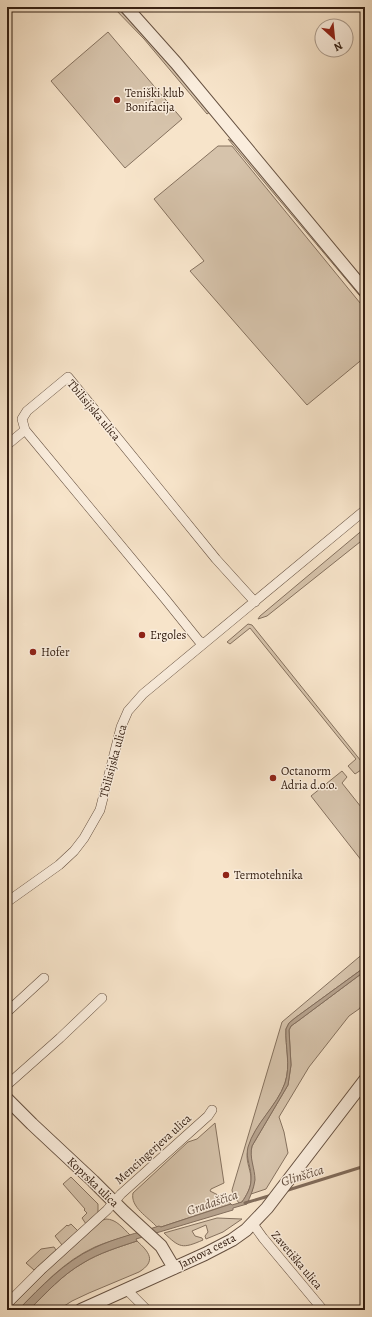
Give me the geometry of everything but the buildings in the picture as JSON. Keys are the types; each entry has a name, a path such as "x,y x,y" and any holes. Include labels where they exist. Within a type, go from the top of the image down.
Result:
{"street":[{"path":"126,7 176,63 365,290"},
{"name":"Tbilisijska ulica","path":"25,430 22,419 28,410 68,376 216,559 255,602"},
{"path":"7,445 25,430 199,641 204,643"},
{"name":"Tbilisijska ulica","path":"7,902 51,871 74,851 84,838 100,810 114,749 128,711 144,694 204,643 365,510"},
{"path":"7,1012 44,978"},
{"path":"7,1085 102,998"},
{"name":"Jamova cesta","path":"81,1310 227,1243 240,1235 253,1224 267,1208 365,1080"},
{"name":"Koprska ulica","path":"7,1099 161,1246 174,1268"},
{"name":"Mencingerjeva ulica","path":"9,1298 107,1210 121,1194 208,1116 212,1110"},
{"name":"Zavetiška ulica","path":"253,1224 323,1310"},
{"path":"126,1289 147,1310"}],"shaded area":[{"path":"113,7 117,7 158,51 210,112 207,114 144,39"},
{"name":"Teniški klub Bonifacija","path":"108,32 182,119 125,168 51,81"},
{"path":"228,139 236,144 365,298 365,302"},
{"path":"218,146 232,146 365,309 365,357 307,405 190,271 204,261 154,199"},
{"path":"365,528 365,538 267,616 258,619 260,616"},
{"path":"248,624 252,625 365,766 365,775 361,770 355,774 348,766 356,759 250,628 230,644 227,642"},
{"path":"342,771 347,777 342,783 365,812 365,865 311,796"},
{"path":"365,952 365,967 289,1023 286,1029 288,1063 287,1076 277,1100 260,1124 251,1141 247,1157 251,1184 246,1196 242,1202 239,1203 233,1195 232,1190 282,1022"},
{"name":"Gradaščica","path":"365,967 365,971 291,1026 289,1030 291,1065 288,1085 252,1146 251,1155 255,1180 247,1204 233,1208 233,1210 136,1239 137,1241 96,1256 68,1273 29,1310 18,1310 63,1267 94,1248 126,1236 159,1226 161,1227 231,1204 242,1202 251,1183 251,1171 247,1151 251,1138 277,1099 287,1076 288,1063 286,1029 289,1023"},
{"path":"365,971 365,1001 359,1009 349,1016 309,1067 279,1117 284,1132 288,1153 266,1189 251,1194 254,1181 251,1158 252,1146 288,1085 291,1065 289,1030 291,1026"},
{"path":"215,1123 224,1183 211,1189 210,1191 231,1204 157,1227 140,1212 134,1203 133,1193 188,1142 197,1139"},
{"path":"71,1177 98,1204 98,1212 86,1224 82,1218 87,1213 84,1210 85,1209 63,1184"},
{"path":"217,1218 242,1219 223,1232 206,1239 205,1236 208,1232 206,1225 192,1231 195,1236 202,1238 203,1240 186,1246 182,1246 174,1242 164,1233"},
{"path":"106,1219 116,1222 130,1235 99,1245 73,1259 45,1283 18,1310 8,1310 47,1271 103,1220"},
{"path":"71,1224 78,1231 62,1245 55,1236 67,1225 68,1226"},
{"path":"137,1241 145,1249 149,1256 148,1264 139,1272 89,1293 58,1310 29,1310 68,1273 89,1259"},
{"path":"54,1247 56,1250 34,1270 26,1263 41,1249"}],"waterway":[{"name":"Glinščica","path":"285,1191 365,1166"},
{"name":"Glinščica","path":"245,1203 272,1195"}],"place":[{"name":"Teniški klub Bonifacija","path":"117,100"},
{"name":"Ergoles","path":"142,635"},
{"name":"Hofer","path":"33,652"},
{"name":"Octanorm Adria d.o.o.","path":"273,778"},
{"name":"Termotehnika","path":"226,875"}]}
